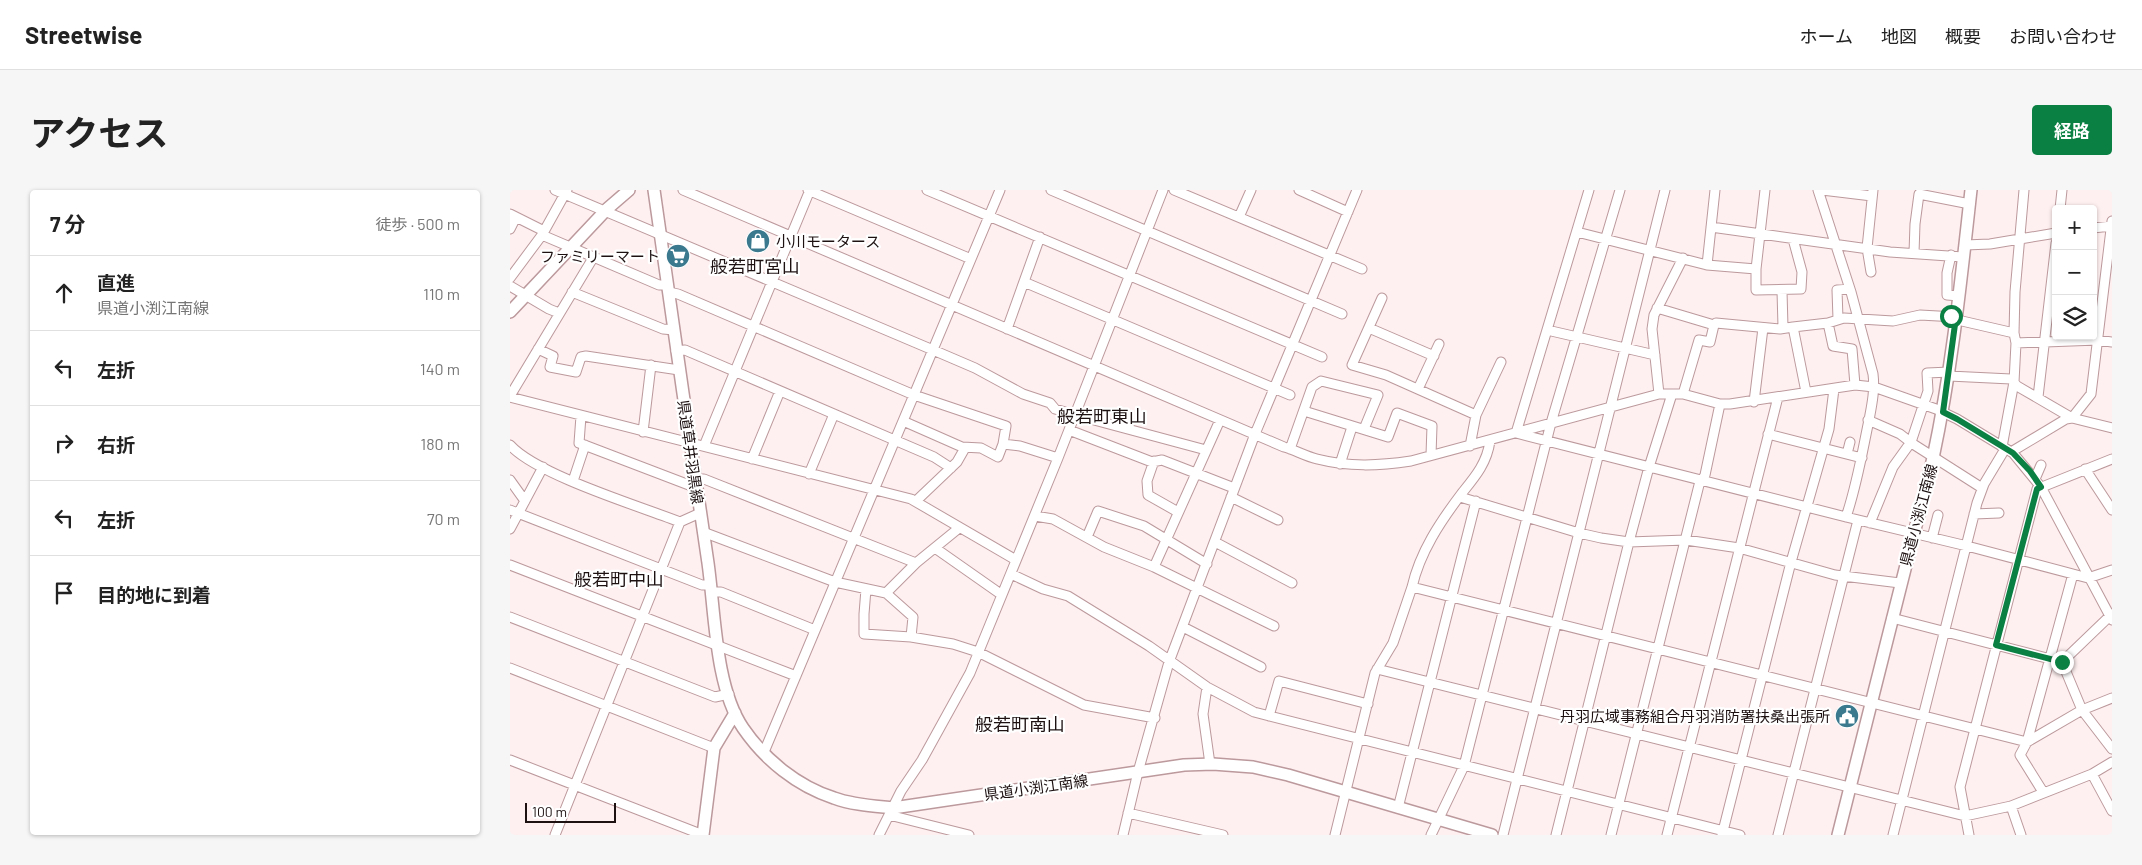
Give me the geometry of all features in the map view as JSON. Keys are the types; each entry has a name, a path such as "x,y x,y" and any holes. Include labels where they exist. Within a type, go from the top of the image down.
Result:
{"main road":[{"path":"510,312 605,211 629,190"},
{"name":"県道草井羽黒線","path":"654,190 694,482 712,588 721,665 735,712"},
{"name":"県道小渕江南線","path":"1838,835 1943,412 1972,190"},
{"path":"703,835 714,748 735,712"},
{"name":"県道小渕江南線","path":"735,712 743,728 786,774 833,798 891,811 1184,765 1210,764 1253,767 1344,791 1492,835"}],"street":[{"path":"555,190 566,192 605,211 933,350 974,368 1023,394 1050,403 1055,409 1206,450"},
{"path":"682,190 1220,420 1308,456 1340,464 1384,465 1411,461 1660,394 1683,394 1720,404 1754,402 1855,385 1874,387 1957,419 2006,449 2036,479 2088,578 2111,617 2062,662"},
{"path":"704,446 809,190 971,259"},
{"path":"927,190 1322,357"},
{"path":"764,752 1000,190"},
{"path":"1051,190 1342,314"},
{"path":"879,835 901,791 949,712 978,652 1076,414 1163,190"},
{"path":"1174,190 1362,269"},
{"path":"1239,218 1251,190"},
{"path":"1299,190 1348,212"},
{"path":"1123,835 1138,772 1155,718 1169,662 1255,434 1357,190"},
{"path":"1516,433 1589,190"},
{"path":"1431,835 1464,766 1528,517 1545,442 1620,190"},
{"path":"1503,835 1665,190"},
{"path":"1707,265 1715,190"},
{"path":"1765,190 1756,269 1756,290 1801,290 1802,272 1793,239"},
{"path":"1846,517 1862,458 1874,387 1871,365 1860,320 1834,244 1820,190 1872,193 1866,248 1871,272"},
{"path":"1892,835 1974,514 1982,488 2006,449 2014,382 2016,342 2014,332 2019,239 2024,190"},
{"path":"2060,205 2062,190"},
{"path":"510,278 543,233 566,192"},
{"path":"1914,253 1918,194 1970,204"},
{"path":"510,229 513,216 593,258 668,288 678,294 914,395 1006,426 1003,444 998,457 980,448 965,448 903,421"},
{"path":"2006,449 2066,419 2072,418 2091,394 2112,224 2097,227"},
{"path":"1711,227 1866,248 1963,257"},
{"path":"1577,232 1707,265 1756,269"},
{"path":"1965,245 1990,244 2052,234"},
{"path":"1007,329 1040,238"},
{"path":"2038,397 2055,250"},
{"path":"1951,255 1947,273 1947,295 1959,296"},
{"path":"593,258 510,396 643,432 916,501 1016,560"},
{"path":"1660,394 1652,329 1657,308 1683,258"},
{"path":"1024,282 1290,395"},
{"path":"510,286 559,313"},
{"path":"1838,319 1837,290 1850,289"},
{"path":"1782,291 1783,327"},
{"path":"572,292 663,329 674,330"},
{"path":"1382,298 1352,365 1386,375 1476,415"},
{"path":"1657,308 1714,325 1716,323 1780,329 1783,327 1828,323 1838,319 1852,318 1893,321 1920,314 1956,317 1962,321 2014,332"},
{"path":"1828,323 1833,346 1852,349 1855,385"},
{"path":"1683,394 1697,339 1710,342 1714,325"},
{"path":"1793,326 1806,392"},
{"path":"1369,328 1434,356"},
{"path":"1754,402 1763,328"},
{"path":"1547,330 1655,355"},
{"path":"2016,342 2044,343 2098,340 2112,342"},
{"path":"1418,389 1439,344"},
{"path":"538,349 553,356 550,368 576,372 581,357 679,370"},
{"path":"676,351 685,350 735,371 934,457 951,468"},
{"path":"1470,446 1476,415 1501,362"},
{"path":"643,432 651,365"},
{"path":"1870,523 1893,467 1910,442 1928,391 1927,373 2011,379 2072,418 2112,428"},
{"path":"1290,449 1312,387 1320,380 1378,395 1364,428"},
{"path":"1722,833 1742,760 1790,562 1829,429 1834,389"},
{"path":"752,459 780,391"},
{"path":"1556,835 1629,542 1649,467 1672,394"},
{"path":"1667,835 1778,397"},
{"path":"1611,835 1720,404"},
{"path":"1304,410 1388,437 1397,414 1432,426 1430,455"},
{"path":"809,474 834,414"},
{"path":"582,416 579,443 689,485 704,479 916,563"},
{"path":"1154,567 1168,540 1178,512 1220,420"},
{"path":"1868,420 1900,434 1933,458 1982,488"},
{"path":"1340,464 1352,427"},
{"path":"1069,430 1154,461 1162,460 1234,488"},
{"path":"1516,433 1545,442 1967,546 2088,578 2112,570"},
{"path":"1768,434 1862,458"},
{"path":"1335,835 1344,791 1377,669 1394,643 1412,587 1416,568 1429,541 1476,476 1484,462 1490,441"},
{"path":"1847,454 1850,442"},
{"path":"1003,444 1020,446 1058,458"},
{"path":"510,445 517,453 573,481 680,522"},
{"path":"573,481 585,445"},
{"path":"916,501 957,462 965,448"},
{"path":"1970,835 1960,787 2037,489 2112,459"},
{"path":"1154,461 1147,481 1148,495 1178,512"},
{"path":"2036,479 2041,466"},
{"path":"510,529 514,511 525,501 543,467"},
{"path":"2085,469 2112,510"},
{"path":"510,480 525,501"},
{"path":"1231,497 1278,520"},
{"path":"1460,497 1579,533 1629,542 1686,540 1739,548 1843,576 1900,583"},
{"path":"1398,808 1476,501"},
{"path":"514,511 815,630"},
{"path":"1086,537 1098,511 1144,526 1207,564"},
{"path":"556,835 680,522 700,513"},
{"path":"1974,514 1999,513"},
{"path":"1932,538 1938,515"},
{"path":"1035,516 1053,519 1117,553 1154,567 1274,626"},
{"path":"1778,835 1858,520"},
{"path":"886,593 916,563 959,528"},
{"path":"703,532 835,582 886,593 913,618 911,637"},
{"path":"1215,542 1292,583"},
{"path":"935,548 1002,595"},
{"path":"510,565 796,676"},
{"path":"1010,574 1043,589 1068,596 1149,646 1169,662 1207,687 1254,712 1672,818 1722,833 1740,835"},
{"path":"2043,792 2020,755 2026,742 2073,574"},
{"path":"1412,587 2026,742 2082,710 2112,698"},
{"path":"866,589 864,634 911,637 954,644 978,652 1084,705 1155,718"},
{"path":"510,617 715,697 729,694"},
{"path":"1892,618 2062,662"},
{"path":"1183,627 1261,667"},
{"path":"2062,662 2082,710 2112,750"},
{"path":"510,668 714,748"},
{"path":"1377,669 1965,816 2011,806 2092,774 2112,762"},
{"path":"1270,716 1279,681 1368,704"},
{"path":"1207,687 1203,714 1210,764"},
{"path":"510,760 703,835"},
{"path":"2092,774 2112,812"},
{"path":"2011,806 2021,835"},
{"path":"891,811 970,835"},
{"path":"1128,814 1223,835"}],"place":[{"name":"小川モータース","path":"758,241"},
{"name":"ファミリーマート","path":"678,256"},
{"name":"丹羽広域事務組合丹羽消防署扶桑出張所","path":"1847,716"}],"district":[{"name":"般若町宮山","path":"755,266"},
{"name":"般若町東山","path":"1102,416"},
{"name":"般若町中山","path":"619,579"},
{"name":"般若町南山","path":"1020,724"}],"route":[{"path":"1951,316 1956,317 1943,412 2013,453 2030,471 2041,487 2037,489 1996,645 2062,662"}]}
